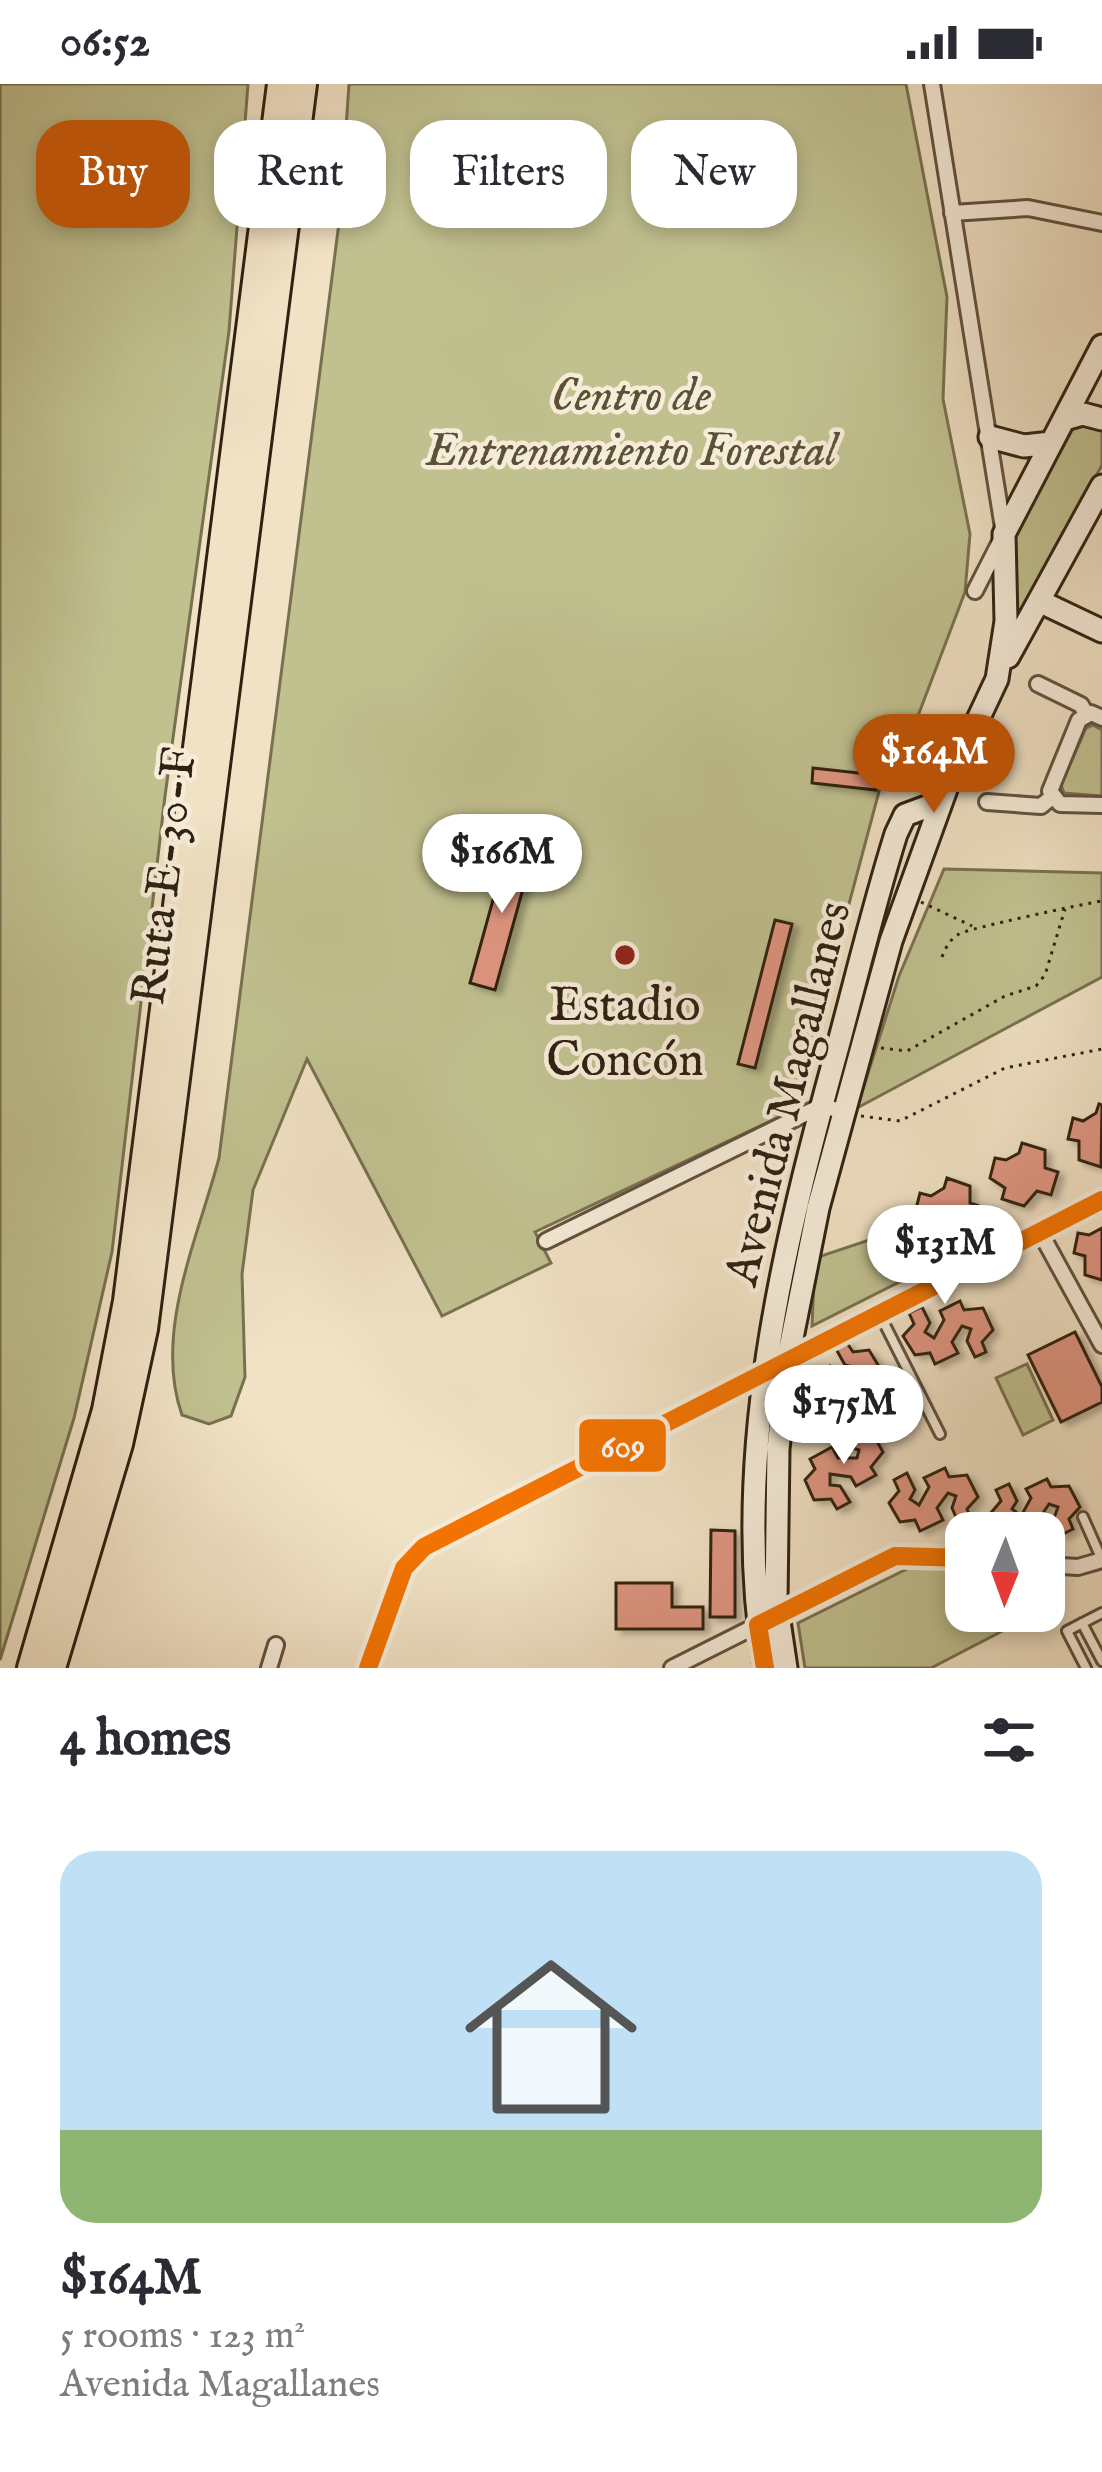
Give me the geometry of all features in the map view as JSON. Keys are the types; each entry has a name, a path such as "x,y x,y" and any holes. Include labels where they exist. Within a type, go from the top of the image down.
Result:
{"highway":[{"name":"Ruta E-30-F","path":"30,1668 105,1410 126,1301 280,84"},
{"name":"Ruta E-30-F","path":"53,1668 120,1444 151,1292 304,84"}],"main road":[{"path":"1004,534 1102,346"},
{"path":"1065,419 1083,414 1102,419"},
{"path":"990,436 1010,444 1051,443"},
{"path":"997,679 1102,486"},
{"name":"Avenida Magallanes","path":"765,1668 788,1358 832,1109 861,1040 949,781 997,679 1006,621 1004,534"},
{"path":"1039,601 1102,631"},
{"name":"Avenida Magallanes","path":"786,1668 768,1620 755,1499 766,1370 896,834 905,815 932,805 949,781"},
{"path":"896,834 914,836 921,859"}],"street":[{"name":"Avenida Magallanes","path":"932,84 1004,534"},
{"path":"952,213 1028,208 1102,223"},
{"path":"975,591 1004,534"},
{"path":"1038,684 1094,716 1051,786 1052,797 1060,804 1102,806"},
{"path":"988,802 1041,806 1052,797"},
{"path":"546,1241 832,1109"},
{"path":"368,1668 396,1587 413,1556 788,1358 1102,1201"},
{"path":"1040,1232 1102,1345"},
{"path":"673,1668 895,1556 945,1557"},
{"path":"1065,1566 1102,1560"},
{"path":"269,1668 276,1645"}],"lane":[{"path":"879,1313 940,1434"},
{"path":"1083,1517 1102,1560"},
{"path":"1086,1668 1067,1631 1102,1612"},
{"path":"1082,1623 1102,1661"}],"path":[{"path":"907,894 962,922 992,925"},
{"path":"942,957 956,935 1102,901"},
{"path":"861,1040 908,1051 1005,996 1036,986 1046,975 1065,909"},
{"path":"832,1109 900,1121 1005,1068 1102,1049"}],"green space":[{"path":"0,84 248,84 245,120 214,120 214,228 237,228 229,331 165,796 112,1252 74,1418 0,1660"},
{"name":"Centro de Entrenamiento Forestal","path":"349,84 906,84 947,297 943,399 970,534 965,592 899,766 885,769 794,1110 535,1232 551,1263 442,1316 307,1059 253,1190 242,1274 245,1377 231,1416 209,1424 182,1415 174,1384 175,1319 219,1158 338,228 386,228 386,120 347,120"},
{"path":"1085,422 1102,428 1102,465 1018,619 1012,538 1075,425"},
{"path":"1093,725 1102,730 1102,796 1064,793 1061,785 1086,728"},
{"path":"944,869 1102,873 1102,977 857,1108 899,976"},
{"path":"908,1227 931,1266 812,1326 815,1258"},
{"path":"1027,1364 1053,1420 1023,1435 996,1378"},
{"path":"915,1565 945,1569 945,1632 1000,1632 931,1668 805,1668 798,1623"}],"building":[{"path":"813,768 877,775 876,790 812,783"},
{"path":"509,842 534,849 495,990 470,983"},
{"path":"775,920 792,924 755,1068 738,1064"},
{"path":"1099,1104 1101,1167 1079,1160 1079,1141 1068,1139 1073,1118 1083,1121 1096,1113"},
{"path":"1022,1143 1045,1150 1045,1168 1058,1172 1051,1195 1037,1191 1024,1206 1002,1199 1005,1188 990,1178 995,1158 1006,1160 1019,1153"},
{"path":"947,1178 970,1186 970,1203 982,1207 976,1230 962,1226 948,1242 927,1235 930,1224 915,1213 920,1193 931,1196 944,1188"},
{"path":"1102,1228 1102,1280 1085,1275 1085,1256 1074,1253 1078,1233 1089,1235"},
{"path":"960,1301 964,1310 983,1308 993,1330 982,1342 986,1352 975,1357 967,1341 971,1329 962,1326 952,1342 958,1353 935,1364 930,1353 915,1355 903,1336 914,1324 909,1313 922,1307 930,1323 925,1332 934,1338 944,1320 940,1311"},
{"path":"1075,1332 1102,1387 1102,1402 1061,1422 1028,1355"},
{"path":"847,1343 853,1352 869,1350 881,1370 869,1385 874,1393 854,1404 849,1395 828,1393 829,1404 839,1405 848,1421 836,1428 830,1418 813,1420 804,1399 814,1388 808,1378 830,1366 836,1377 855,1377 857,1368 845,1365 836,1349"},
{"path":"849,1424 855,1434 871,1431 883,1452 871,1467 876,1475 856,1486 851,1477 830,1474 830,1485 840,1486 850,1502 837,1509 831,1499 814,1500 805,1480 815,1469 810,1459 832,1447 838,1458 857,1458 859,1450 847,1446 838,1430"},
{"path":"945,1468 949,1477 967,1475 978,1497 968,1512 954,1512 956,1496 948,1493 937,1508 943,1520 920,1531 915,1520 900,1522 889,1503 899,1491 894,1480 907,1473 915,1490 910,1499 919,1505 929,1487 924,1478"},
{"path":"1047,1479 1051,1487 1069,1486 1080,1507 1069,1519 1073,1529 1065,1533 1065,1512 1056,1512 1058,1507 1049,1504 1044,1512 1023,1512 1031,1498 1026,1489"},
{"path":"1009,1484 1017,1501 1012,1509 1016,1512 992,1512 1001,1501 996,1490"},
{"path":"711,1530 735,1531 735,1617 710,1617"},
{"path":"616,1583 672,1583 672,1607 703,1607 703,1629 616,1629"}],"transit line":[{"name":"609","path":"368,1668 404,1568 424,1547 1102,1200"},
{"name":"609","path":"765,1668 758,1625 895,1556 945,1557"}],"place":[{"name":"Estadio Concón","path":"625,955"}]}
